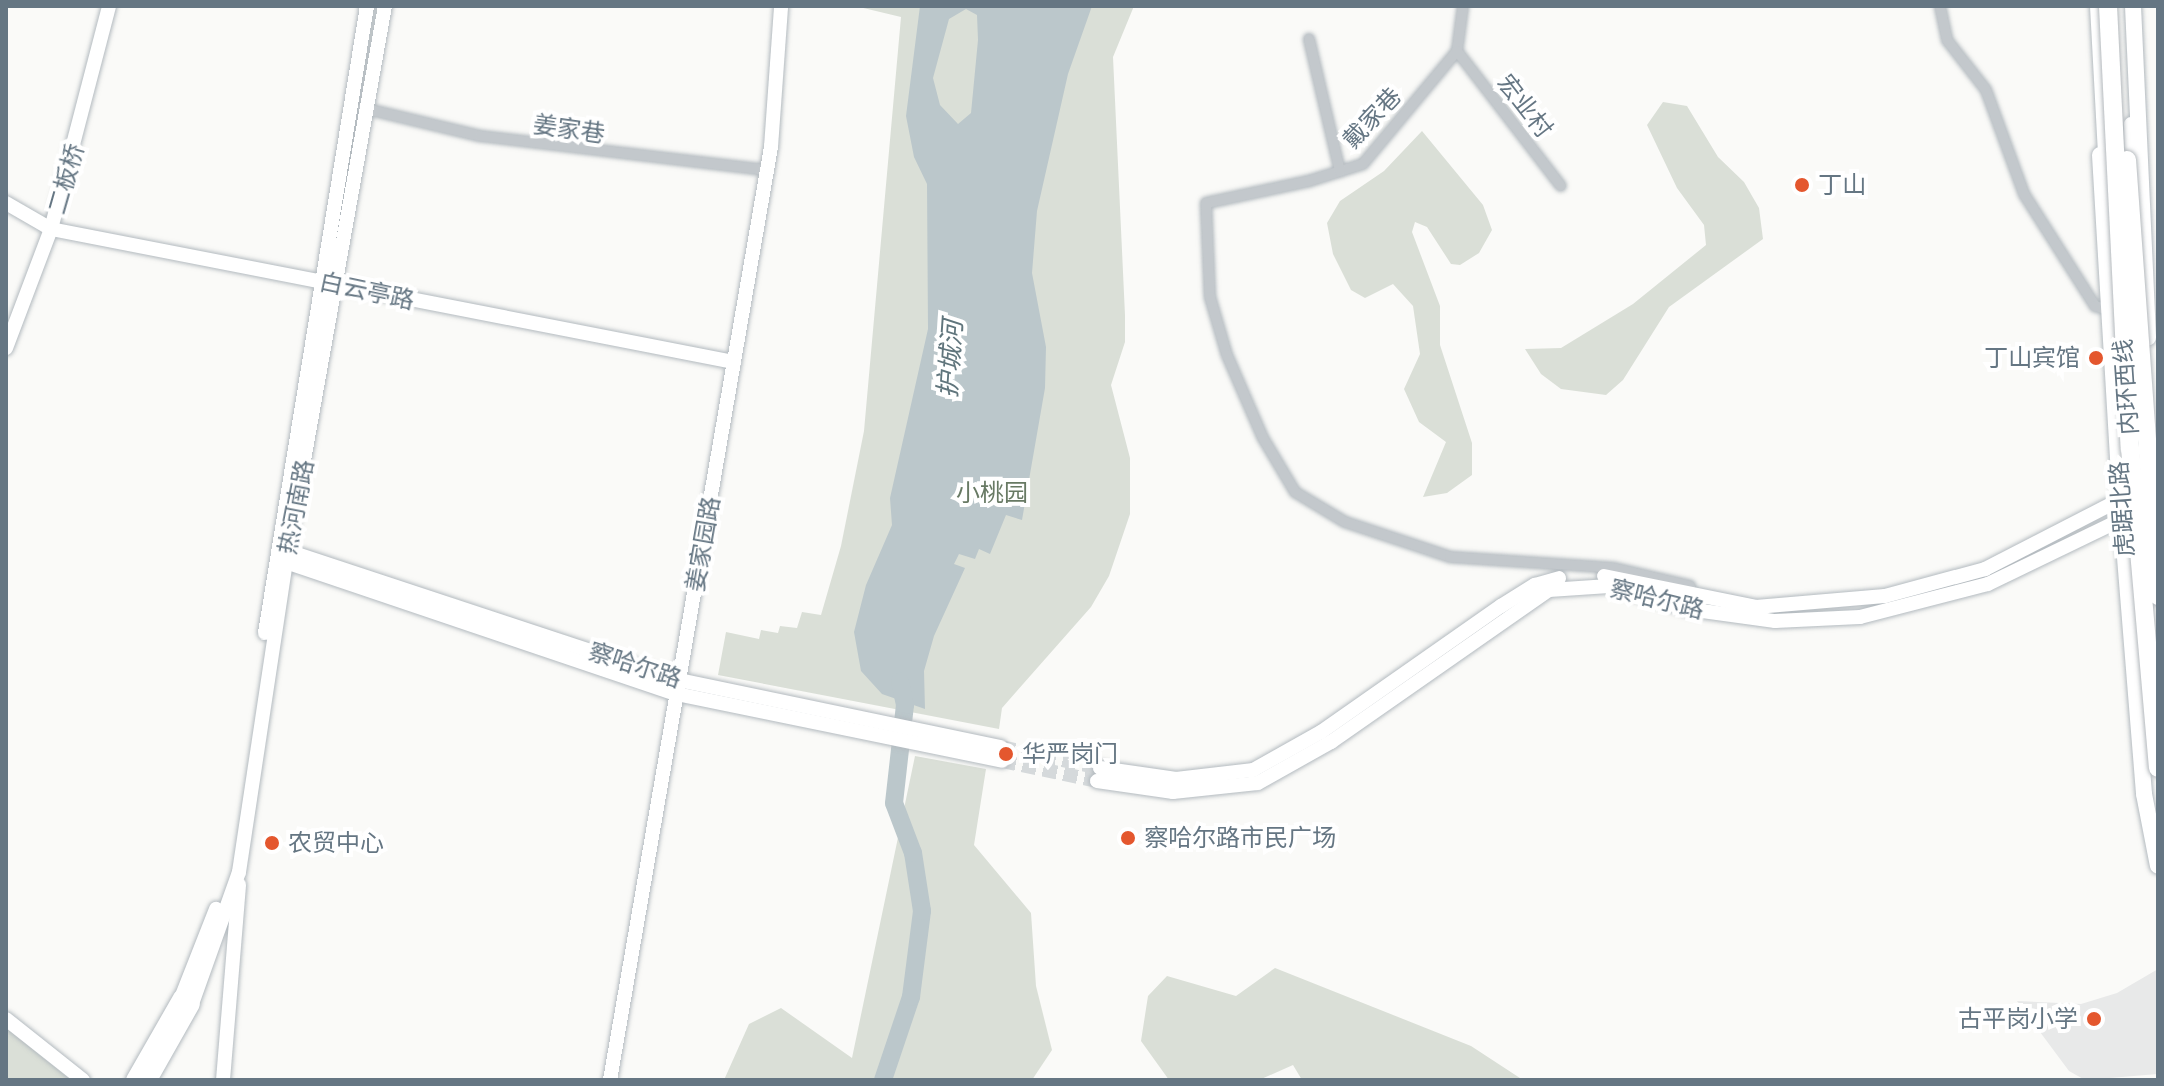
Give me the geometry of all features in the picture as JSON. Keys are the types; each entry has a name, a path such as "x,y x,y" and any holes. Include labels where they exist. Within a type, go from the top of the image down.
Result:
{"highway":[{"path":"2099,6 2104,131 2126,276"},
{"name":"内环西线","path":"2108,6 2158,768"},
{"name":"内环西线","path":"2119,6 2126,276 2158,596"}],"main road":[{"name":"二板桥","path":"6,348 51,229 109,6"},
{"name":"热河南路","path":"187,1001 239,872 321,282 367,6"},
{"name":"热河南路","path":"187,1001 231,870 282,554 339,286 385,6"},
{"name":"姜家园路","path":"610,1080 767,170 781,6"},
{"name":"虎踞北路","path":"2092,6 2120,499 2144,794 2158,866"},
{"path":"2125,6 2126,276"},
{"name":"虎踞北路","path":"2133,6 2158,504"},
{"name":"白云亭路","path":"6,203 51,229 734,362"},
{"name":"察哈尔路","path":"1688,603 1801,607 1899,593 1985,569 2157,481"},
{"name":"察哈尔路","path":"1098,774 1176,779 1253,770 1296,748 1501,606 1550,580 1609,576 1688,603 1775,621 1872,615 1988,584 2158,504"},
{"name":"察哈尔路","path":"282,554 678,687 883,732 1002,754"},
{"path":"223,1080 238,935 239,872"},
{"path":"134,1080 187,1001"},
{"path":"149,1080 187,1001"},
{"path":"6,1019 83,1080"}],"street":[{"path":"1457,51 1463,6"},
{"path":"1940,6 1947,40 1986,90 2024,194 2095,306 2109,310"},
{"path":"1309,39 1340,171"},
{"name":"戴家巷","path":"1457,51 1363,164 1206,203 1210,297 1223,340 1263,438 1295,492 1345,522 1450,557 1614,568 1690,586 1688,603"},
{"name":"宏业村","path":"1457,51 1561,186"},
{"name":"姜家巷","path":"351,104 480,136 767,170"}],"shaded area":[{"name":"古平岗小学","path":"2158,969 2158,1074 2085,1080 2069,1071 2017,1001 2081,1004 2117,993"}],"green space":[{"name":"小桃园","path":"855,6 1134,6 1113,57 1125,342 1111,385 1130,458 1130,514 1109,576 1091,607 1002,708 999,729 718,675 726,632 759,639 761,630 778,633 780,626 797,628 802,612 821,615 841,546 864,431 901,17"},
{"path":"1663,102 1687,106 1718,157 1744,182 1759,208 1763,239 1669,307 1623,380 1606,395 1561,389 1541,374 1525,349 1561,348 1633,304 1706,245 1704,225 1677,188 1647,125"},
{"path":"1422,131 1483,205 1492,230 1479,253 1460,265 1451,264 1427,227 1415,222 1412,232 1440,306 1440,345 1472,443 1472,475 1447,493 1423,497 1446,442 1419,422 1404,389 1420,354 1413,306 1393,284 1365,298 1351,290 1333,254 1327,223 1340,201 1384,171"},
{"path":"915,756 986,769 974,845 1031,913 1036,986 1052,1050 1032,1080 724,1080 749,1024 781,1008 852,1058"},
{"path":"1275,968 1471,1046 1523,1080 1302,1080 1293,1065 1259,1080 1169,1080 1141,1041 1148,996 1167,976 1236,996"},
{"path":"6,1028 71,1080 6,1080"}],"water":[{"name":"护城河","path":"920,6 1092,6 1068,74 1037,211 1032,273 1046,347 1045,388 1022,520 1006,515 990,554 979,549 975,559 959,554 954,564 965,568 934,636 924,671 925,709 882,694 861,671 854,632 866,585 892,525 890,498 928,329 927,184 914,157 906,116","holes":["966,9 977,15 978,40 971,113 958,124 940,105 933,78 949,19"]}],"waterway":[{"path":"883,1080 911,997 922,911 913,853 894,803 905,705 900,682"}],"tunnel":[{"path":"1001,747 1100,768"},
{"path":"1002,761 1097,781"}],"place":[{"name":"丁山","path":"1802,185"},
{"name":"丁山宾馆","path":"2096,358"},
{"name":"华严岗门","path":"1006,754"},
{"name":"察哈尔路市民广场","path":"1128,838"},
{"name":"农贸中心","path":"272,843"},
{"name":"古平岗小学","path":"2094,1019"}]}
